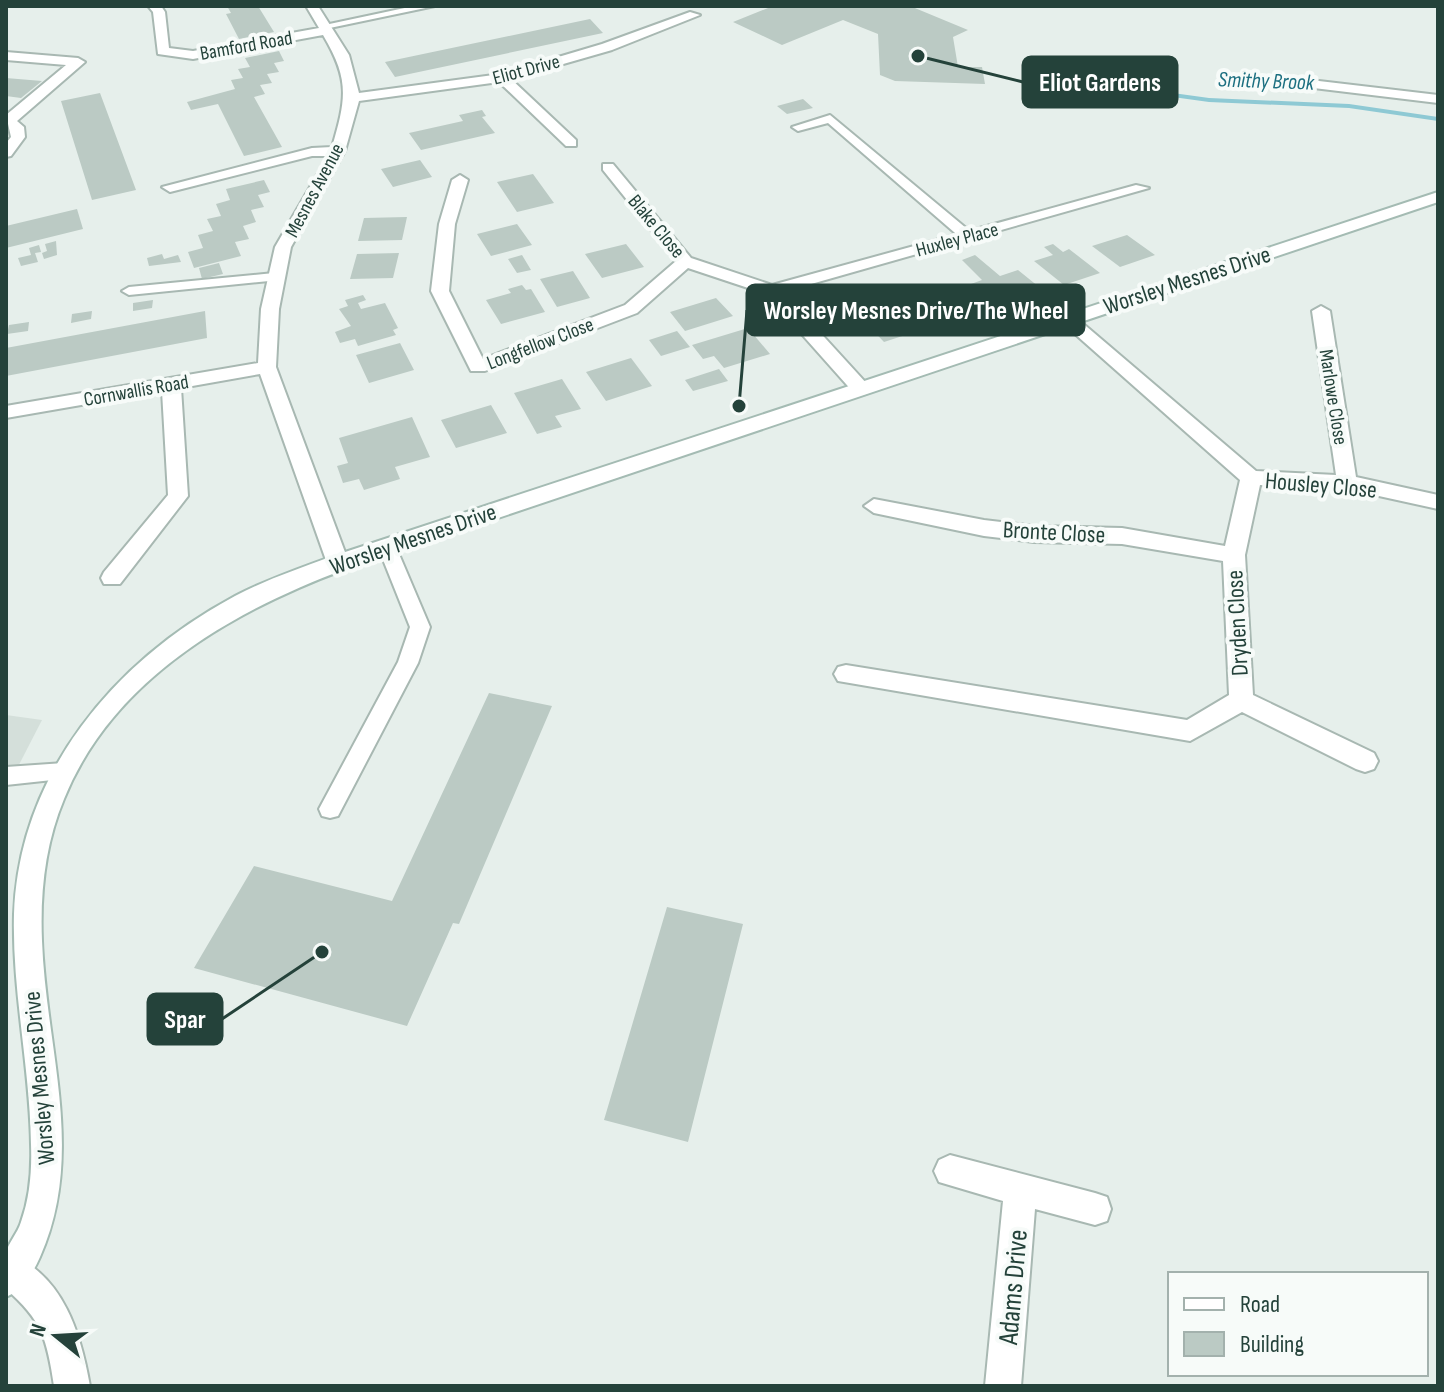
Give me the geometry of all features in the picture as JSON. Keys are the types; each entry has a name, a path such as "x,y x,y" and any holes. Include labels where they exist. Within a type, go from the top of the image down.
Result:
{"street":[{"name":"Bamford Road","path":"154,6 159,12 163,51 193,55 326,28"},
{"path":"312,6 350,75 353,98"},
{"name":"Eliot Drive","path":"353,98 502,78 607,47 694,15"},
{"path":"6,56 78,62 7,121 17,127 18,137 6,153"},
{"path":"502,78 571,143"},
{"path":"1302,83 1438,99"},
{"name":"Mesnes Avenue","path":"338,563 267,367 274,277 295,223 338,151 353,98"},
{"path":"170,187 312,152 338,151"},
{"name":"Blake Close","path":"608,167 685,262 772,290"},
{"name":"Longfellow Close","path":"460,180 447,224 440,291 478,367 631,309 685,262"},
{"name":"Huxley Place","path":"772,290 1141,188"},
{"name":"Worsley Mesnes Drive","path":"72,1386 68,1360 47,1302 9,1276 33,1237 46,1199 50,1156 27,933 30,876 39,831 64,772 107,712 183,640 240,604 338,563 1438,197"},
{"path":"772,290 861,389"},
{"name":"Marlowe Close","path":"1321,311 1347,482"},
{"path":"1067,319 1251,478"},
{"name":"Cornwallis Road","path":"6,412 267,367"},
{"path":"112,578 178,496 171,383"},
{"name":"Housley Close","path":"1251,478 1347,482 1438,502"},
{"name":"Dryden Close","path":"846,674 1190,731 1241,700 1234,555 1251,478"},
{"name":"Bronte Close","path":"874,506 984,528 1034,534 1122,536 1234,555"},
{"path":"1241,700 1365,761"},
{"path":"950,1171 1095,1209"},
{"name":"Adams Drive","path":"1003,1386 1020,1189"}],"lane":[{"path":"326,28 430,6"},
{"path":"798,127 830,119 967,236"},
{"path":"129,291 274,277"},
{"path":"330,809 408,663 420,627 387,547"},
{"path":"6,776 64,772"}],"shaded area":[{"path":"6,715 42,720 6,790"}],"building":[{"path":"227,6 258,6 274,32 239,39 226,14 231,13"},
{"path":"773,6 910,6 968,30 953,37 958,67 982,67 985,84 895,81 880,75 878,34 843,20 782,45 733,22"},
{"path":"590,19 603,33 395,77 385,62"},
{"path":"279,51 284,61 274,63 279,72 267,74 272,83 260,85 265,94 254,97 282,147 244,156 218,104 191,110 187,102 235,89 231,80 243,78 238,69 250,67 245,58"},
{"path":"6,78 42,81 21,98 6,96"},
{"path":"100,93 136,190 92,200 61,101"},
{"path":"803,99 813,108 787,114 777,106"},
{"path":"482,110 486,116 482,117 495,133 421,150 409,133 463,121 459,115"},
{"path":"420,160 432,177 393,187 381,169"},
{"path":"533,174 554,203 517,212 497,182"},
{"path":"264,180 270,192 258,195 264,207 251,210 256,222 243,226 249,239 235,242 241,256 194,268 188,252 203,248 198,235 213,231 207,219 221,216 216,204 230,200 226,189"},
{"path":"77,209 83,229 6,248 6,226"},
{"path":"407,217 402,240 358,241 364,218"},
{"path":"517,224 532,245 491,256 477,234"},
{"path":"1127,235 1155,255 1120,267 1092,246"},
{"path":"56,241 57,255 44,259 42,253 47,251 45,244"},
{"path":"626,244 644,267 602,278 585,254"},
{"path":"1053,244 1063,252 1069,249 1100,273 1064,285 1034,261 1053,255 1044,247"},
{"path":"39,245 41,252 35,253 38,262 21,266 18,258 31,255 29,248"},
{"path":"399,253 393,278 350,279 357,254"},
{"path":"162,254 164,259 178,255 181,262 149,266 147,258"},
{"path":"522,255 531,270 517,273 508,259"},
{"path":"975,255 1000,276 1018,270 1044,291 997,307 971,284 982,280 962,260"},
{"path":"219,263 223,274 202,279 199,268"},
{"path":"573,271 590,298 557,307 540,279"},
{"path":"957,284 987,310 948,322 919,296"},
{"path":"522,285 526,290 531,289 545,312 501,324 486,300 511,293 508,289"},
{"path":"363,295 366,300 358,303 361,309 385,303 398,328 393,330 396,335 358,346 355,339 340,343 335,332 351,326 339,309 348,306 345,300"},
{"path":"716,298 733,316 685,331 670,312"},
{"path":"153,300 152,308 133,311 133,303"},
{"path":"900,306 924,329 884,342 861,318"},
{"path":"92,311 91,319 71,323 72,314"},
{"path":"205,311 207,338 6,376 6,348"},
{"path":"29,322 28,331 7,334 9,325"},
{"path":"748,328 770,354 724,368 714,356 703,359 692,345"},
{"path":"677,331 690,347 661,356 649,340"},
{"path":"400,343 414,370 369,383 356,355"},
{"path":"631,358 652,386 606,401 586,372"},
{"path":"719,369 728,381 693,391 685,380"},
{"path":"562,379 581,409 555,416 562,427 537,434 514,393"},
{"path":"491,405 507,433 456,448 441,420"},
{"path":"412,417 430,457 395,467 400,479 364,490 359,479 343,483 337,466 348,463 339,438"},
{"path":"489,693 552,706 459,924 453,923 407,1026 194,968 254,866 392,901"},
{"path":"667,907 743,924 688,1142 604,1120"}],"waterway":[{"name":"Smithy Brook","path":"1092,93 1151,92 1209,100 1349,106 1438,119"}],"place":[{"name":"Eliot Gardens","path":"918,56"},
{"name":"Worsley Mesnes Drive/The Wheel","path":"739,406"},
{"name":"Spar","path":"322,952"}]}
